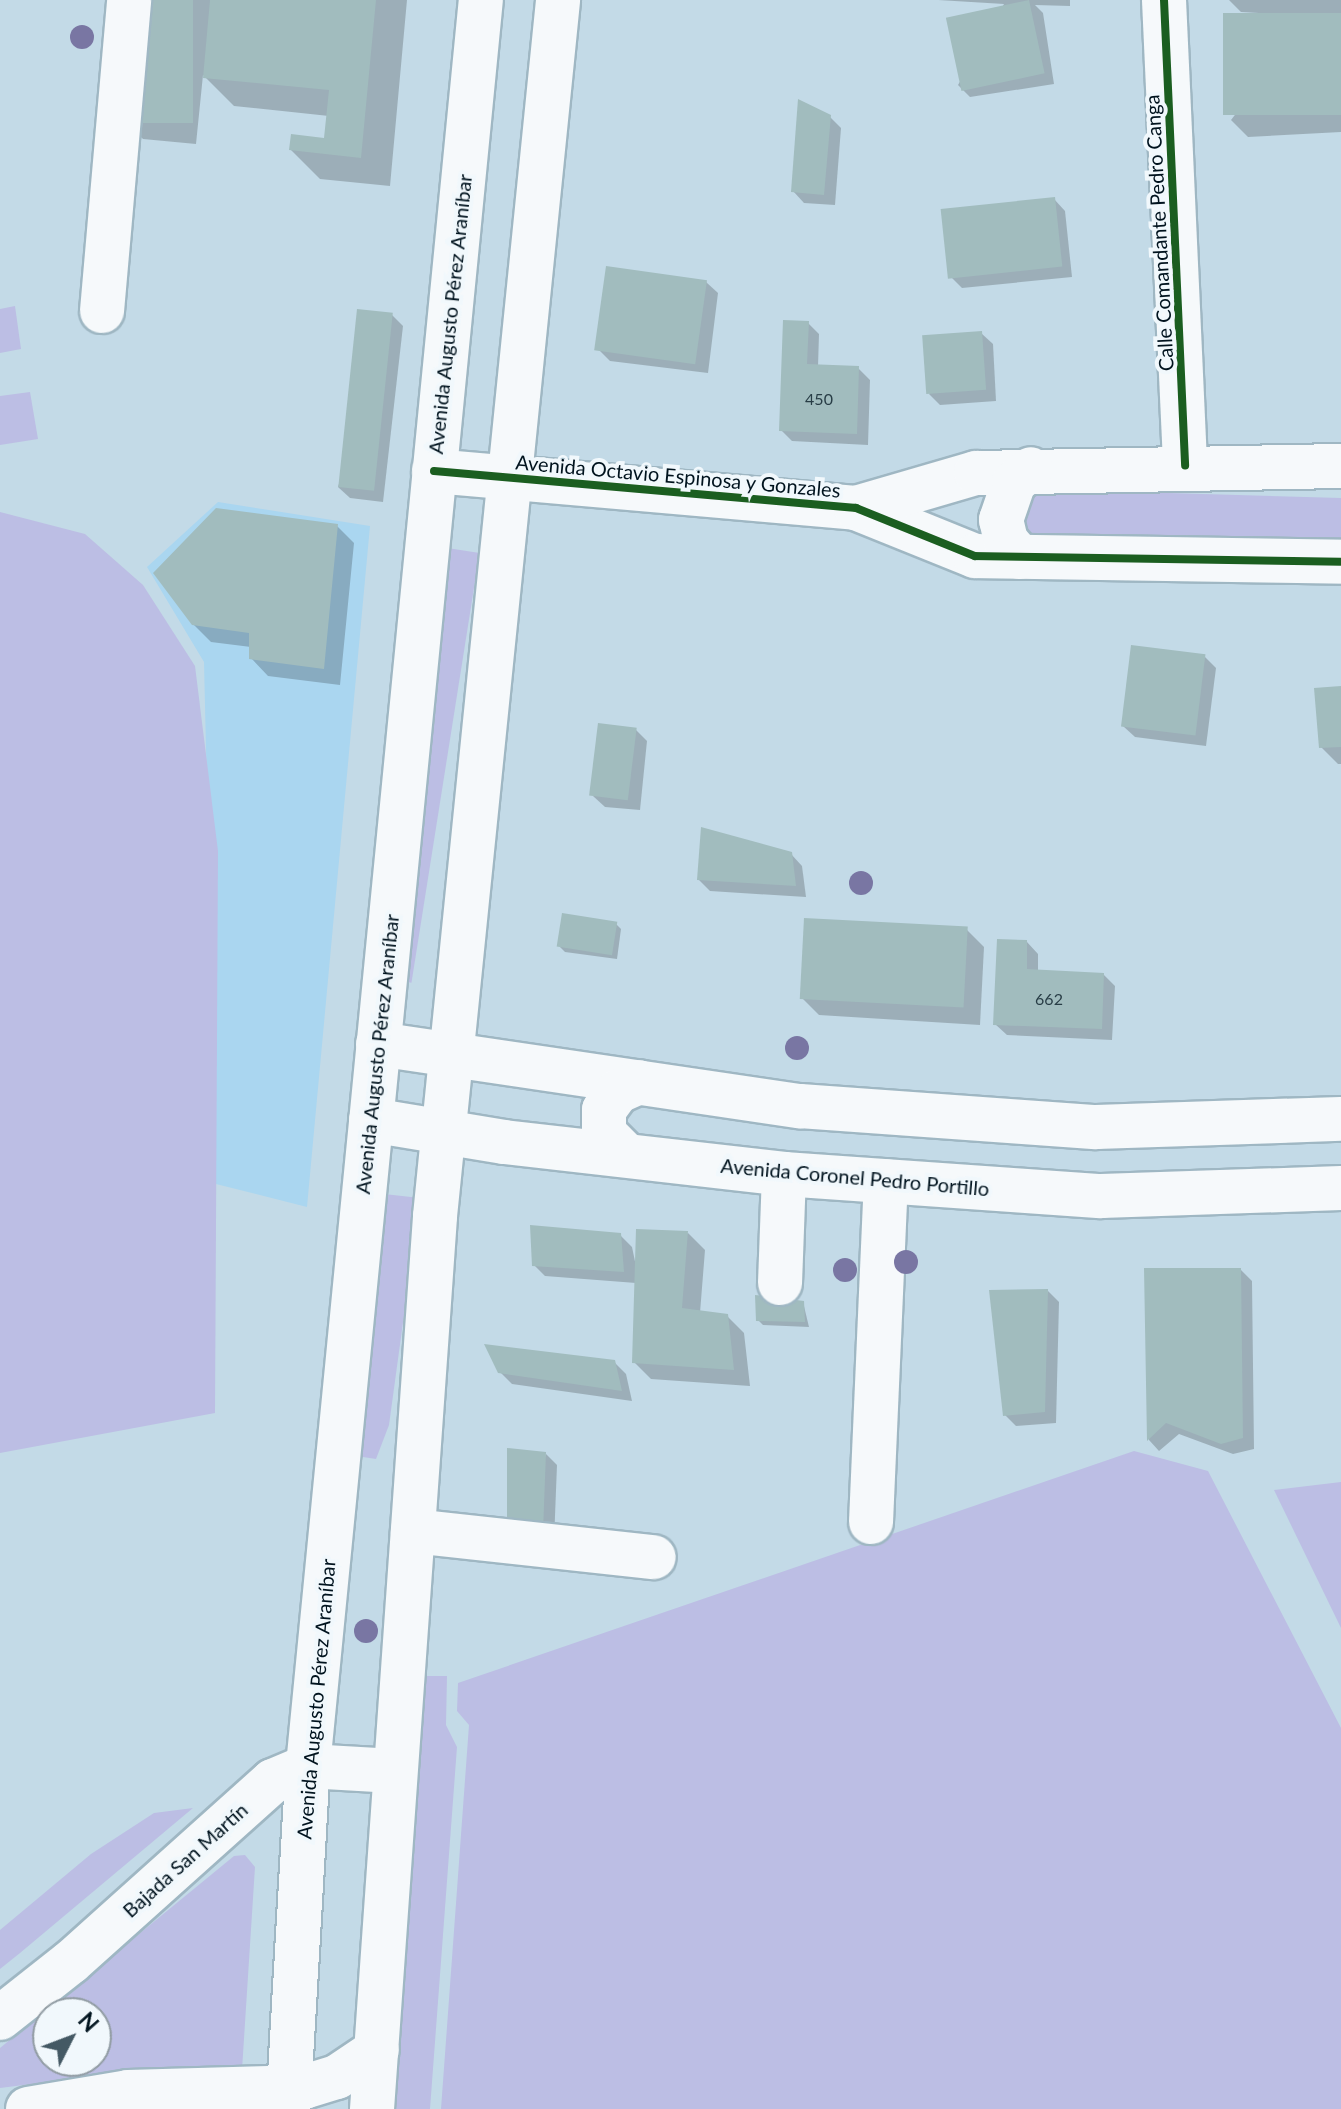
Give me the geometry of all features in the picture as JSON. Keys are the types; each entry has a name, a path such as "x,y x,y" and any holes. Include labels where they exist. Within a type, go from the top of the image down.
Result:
{"main road":[{"path":"102,311 129,0"},
{"name":"Avenida Augusto Pérez Araníbar","path":"289,2099 308,1766 481,0"},
{"path":"372,2109 435,1216 446,1134 558,0"},
{"name":"Calle Comandante Pedro Canga","path":"1164,0 1185,466"},
{"name":"Avenida Octavio Espinosa y Gonzales","path":"856,508 965,475 1031,469 1341,466"},
{"path":"1020,557 1006,541 1002,510 1014,482 1031,469"},
{"name":"Avenida Octavio Espinosa y Gonzales","path":"434,471 856,508 975,556 1341,562"},
{"path":"378,1044 800,1106 1096,1127 1341,1119"},
{"path":"626,1155 608,1139 602,1118 611,1097 639,1082"},
{"name":"Avenida Coronel Pedro Portillo","path":"371,1120 446,1134 784,1174 1101,1196 1341,1188"},
{"path":"780,1283 784,1174"},
{"path":"871,1522 886,1181"},
{"path":"413,1531 654,1557"},
{"name":"Bajada San Martín","path":"0,2018 71,1962 273,1781 308,1766 394,1771"},
{"path":"38,2108 128,2092 289,2099 337,2077 377,2050"}],"shaded area":[{"path":"15,306 21,349 0,353 0,309"},
{"path":"30,392 38,439 0,445 0,396"},
{"path":"1030,489 1341,498 1341,552 1027,537 1013,520"},
{"path":"218,502 370,526 307,1207 216,1184 204,662 147,567"},
{"path":"0,512 85,534 143,585 195,666 218,851 215,1413 0,1453"},
{"path":"441,547 480,553 411,983 373,977"},
{"path":"384,1194 420,1198 389,1425 376,1459 350,1455"},
{"path":"1134,1451 1208,1471 1341,1728 1341,2109 441,2109 469,1725 457,1711 458,1683"},
{"path":"1341,1482 1341,1628 1274,1490"},
{"path":"425,1676 447,1676 446,1725 457,1747 430,2109 387,2109"},
{"path":"193,1808 0,1969 0,1930 91,1854 154,1813"},
{"path":"245,1855 255,1867 242,2070 112,2075 112,1997 62,1997 234,1856"},
{"path":"32,2022 32,2077 86,2077 0,2088 0,2048"}],"building":[{"path":"136,0 193,0 193,123 136,123"},
{"path":"210,0 376,0 361,158 289,150 291,134 324,138 329,90 203,78"},
{"path":"1029,0 1045,73 961,91 946,18"},
{"path":"1223,13 1341,13 1341,115 1223,115"},
{"path":"798,99 831,115 824,195 791,192"},
{"path":"1055,197 1062,267 948,279 941,209"},
{"path":"606,266 707,280 695,364 594,350"},
{"path":"357,309 393,313 374,491 338,487"},
{"path":"783,320 809,321 807,364 859,366 857,434 779,431"},
{"path":"982,331 986,390 926,394 922,335"},
{"path":"216,508 338,524 324,669 249,659 249,633 192,625 153,573"},
{"path":"1131,645 1205,654 1195,736 1121,726"},
{"path":"1341,686 1341,747 1319,748 1314,688"},
{"path":"598,723 637,728 628,800 589,795"},
{"path":"701,827 792,852 796,886 697,880"},
{"path":"562,913 617,922 612,955 557,947"},
{"path":"804,918 968,927 964,1007 800,999"},
{"path":"997,939 1027,940 1027,969 1104,973 1102,1029 993,1025"},
{"path":"530,1225 621,1233 624,1272 532,1266"},
{"path":"636,1229 688,1231 682,1308 728,1314 734,1370 632,1363"},
{"path":"1144,1268 1241,1268 1243,1438 1221,1444 1166,1423 1147,1441"},
{"path":"1048,1289 1045,1412 1003,1416 989,1290"},
{"path":"755,1295 804,1301 805,1322 756,1321"},
{"path":"484,1344 615,1360 622,1391 498,1373"},
{"path":"507,1448 546,1452 543,1532 507,1522"}],"cycle path":[{"path":"1164,0 1185,466"},
{"path":"434,471 856,508 975,556 1341,562"}]}
